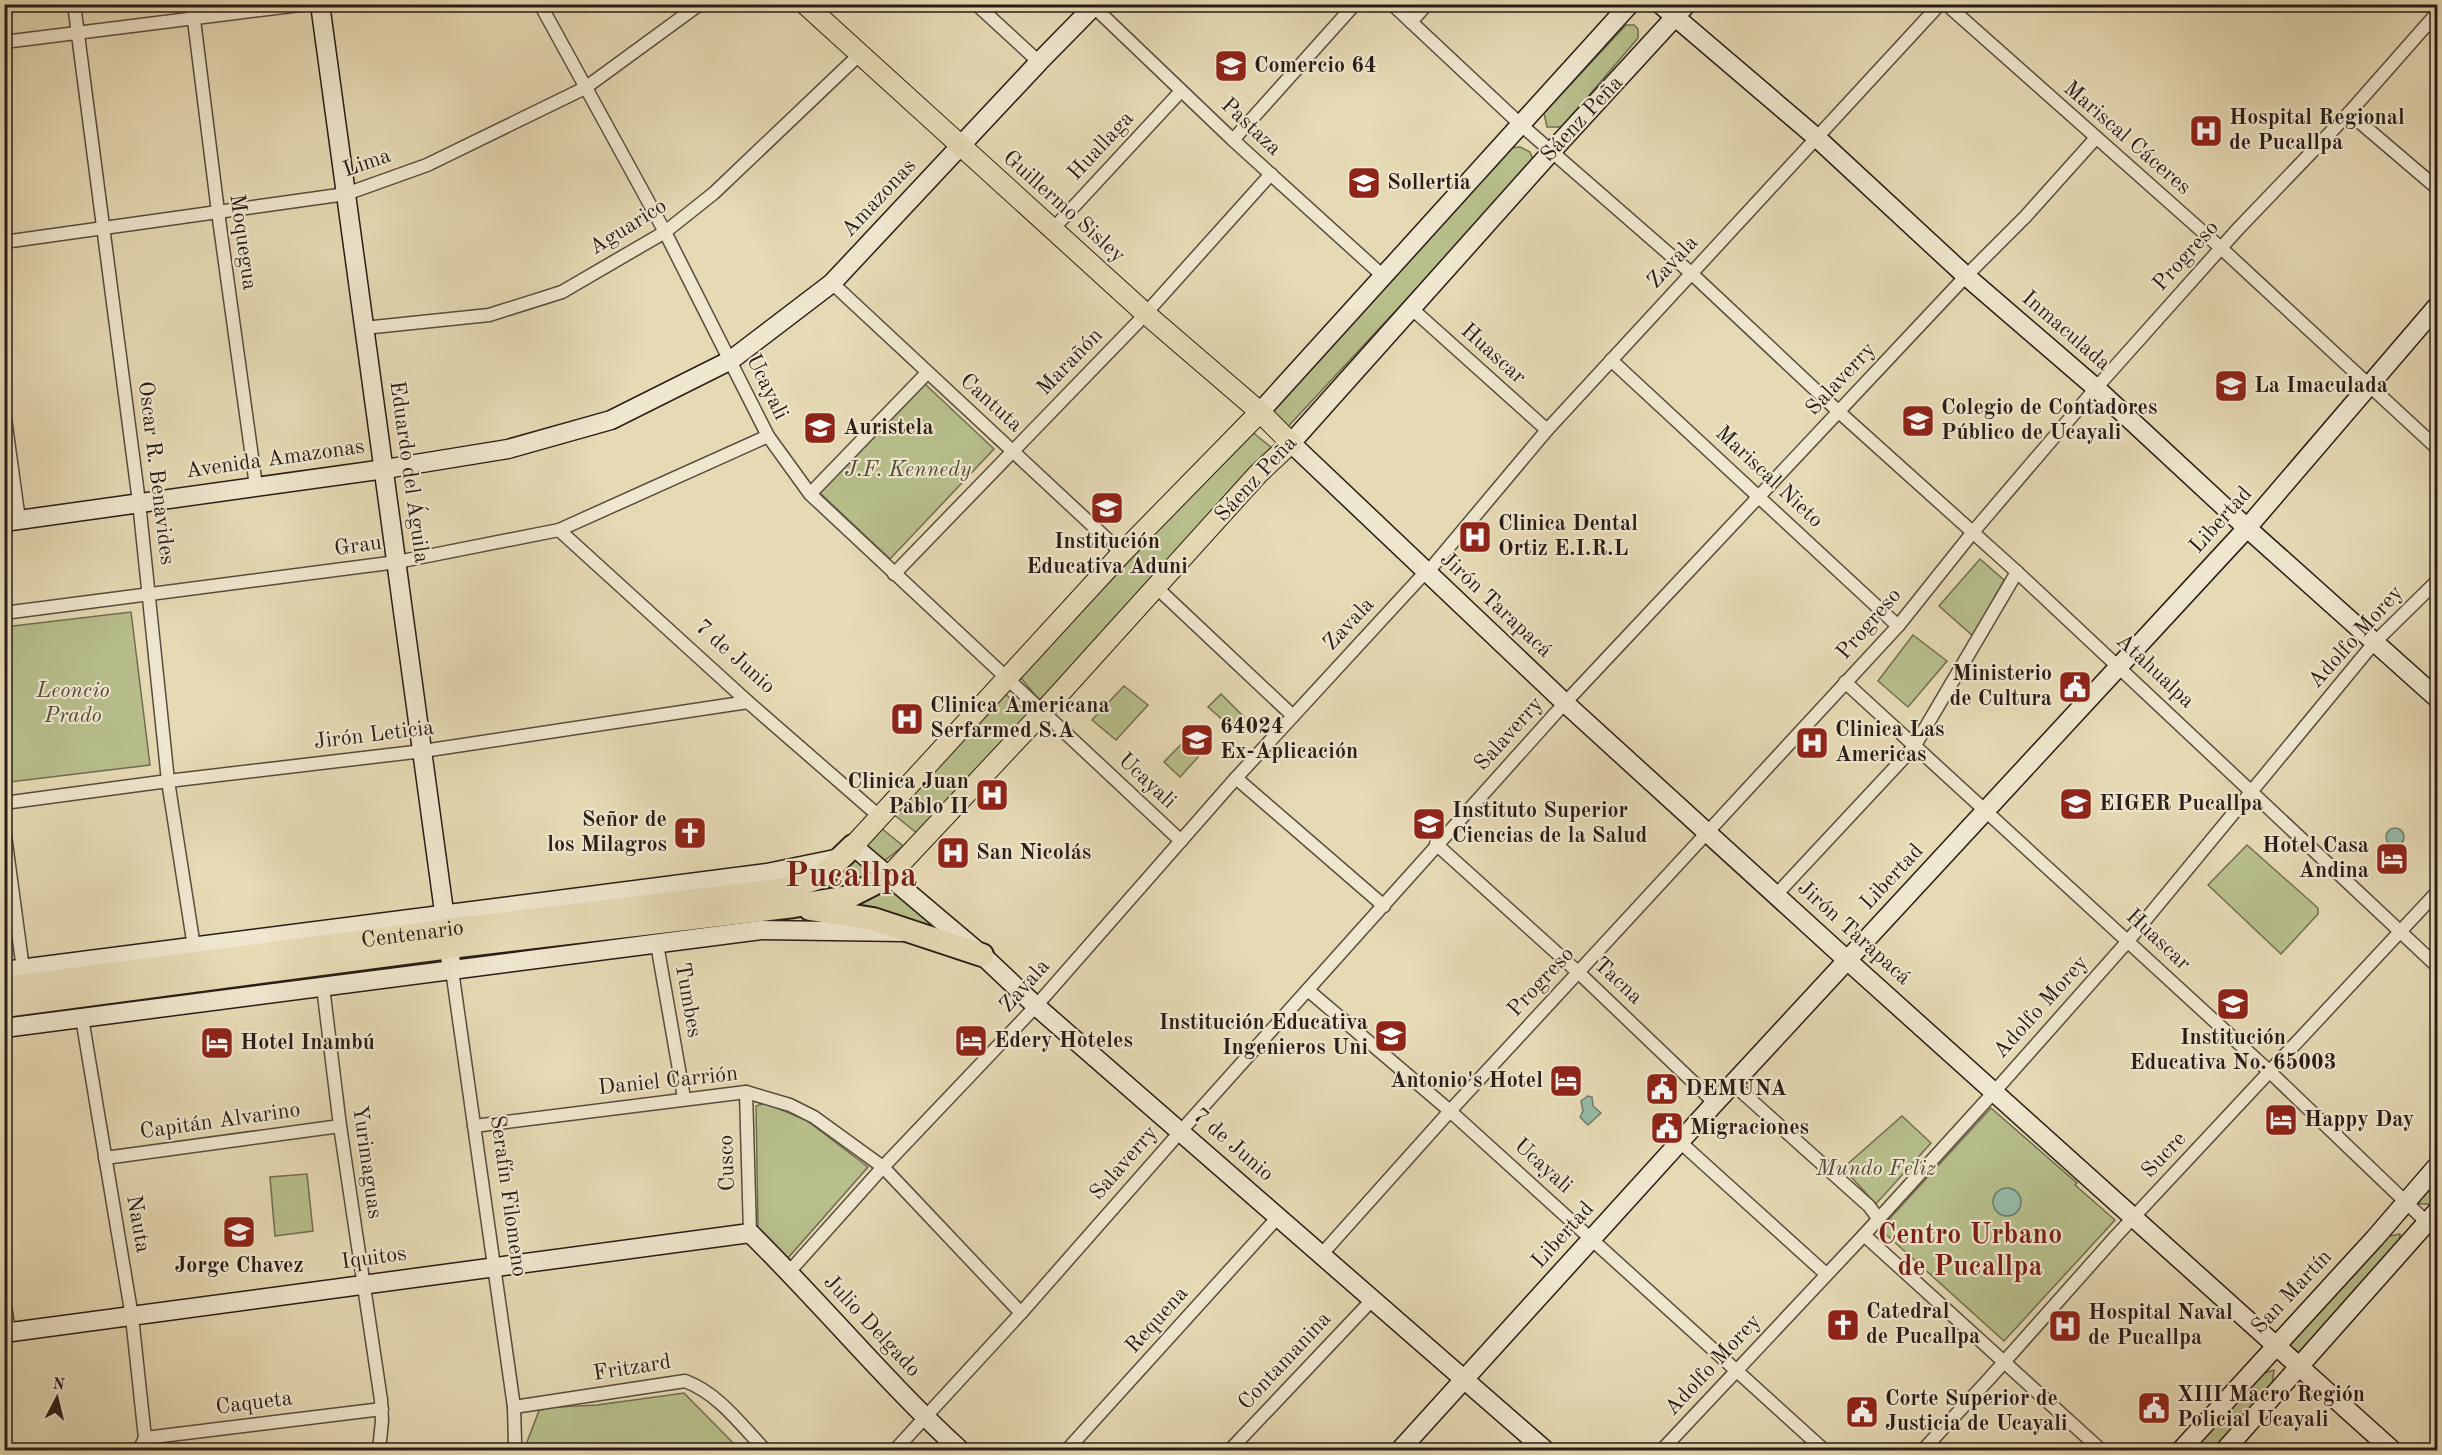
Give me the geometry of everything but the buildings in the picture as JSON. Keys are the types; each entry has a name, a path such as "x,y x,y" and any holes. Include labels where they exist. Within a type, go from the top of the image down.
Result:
{"highway":[{"name":"Sáenz Peña","path":"821,877 847,852"},
{"name":"Sáenz Peña","path":"794,906 849,897 889,876"},
{"name":"Centenario","path":"4,988 448,930 787,889 821,877"},
{"name":"Centenario","path":"4,1006 448,930 794,906"},
{"path":"794,906 873,919 982,956"}],"main road":[{"name":"Guillermo Sisley","path":"805,4 1146,314 1260,412 1291,443"},
{"name":"Sáenz Peña","path":"847,852 1122,553 1260,412"},
{"name":"Sáenz Peña","path":"889,876 1157,588 1258,474 1291,443"}],"street":[{"name":"Oscar R. Benavides","path":"74,4 139,502 168,781 194,947"},
{"name":"Moquegua","path":"192,4 256,486"},
{"path":"4,42 308,4"},
{"name":"Eduardo del Águila","path":"320,4 448,930"},
{"name":"Ucayali","path":"540,4 665,232 768,436 810,494 1008,678 1042,713 1181,840"},
{"name":"Lima","path":"4,242 346,194 427,165 585,88 700,4"},
{"path":"976,4 1039,62"},
{"path":"1233,140 1355,4"},
{"name":"Atahualpa","path":"1392,4 1520,124 1691,273 1839,412 2017,572 2438,967"},
{"path":"1411,22 1427,4"},
{"name":"Sáenz Peña","path":"1260,412 1630,4"},
{"name":"Inmaculada","path":"1660,4 1681,11 1966,276 2096,388 2247,528 2438,699"},
{"name":"Zavala","path":"789,1272 883,1167 1036,1006 1236,778 1420,578 1428,573 1547,430 1940,4"},
{"name":"Mariscal Cáceres","path":"1946,4 2095,139 2221,248 2367,386 2438,449"},
{"name":"Amazonas","path":"832,283 1039,62 1095,6"},
{"name":"Pastaza","path":"1095,6 1233,140 1383,276"},
{"name":"Sáenz Peña","path":"1291,443 1552,150 1681,11"},
{"name":"Progreso","path":"1321,1255 1450,1111 1898,626 1973,532 2096,388 2221,248 2349,113 2438,12"},
{"name":"Aguarico","path":"364,328 489,315 562,292 665,232 714,193 860,54"},
{"name":"Huallaga","path":"1053,230 1181,91"},
{"path":"2349,113 2438,189"},
{"name":"Salaverry","path":"895,1450 926,1419 1181,1131 1309,991 1436,844 1565,703 1966,276 2026,216 2095,139"},
{"name":"Marañón","path":"894,574 1146,314 1271,174"},
{"name":"Avenida Amazonas","path":"12,521 385,469 508,449 610,420 731,360 832,283"},
{"name":"Cantuta","path":"832,283 1122,553"},
{"name":"Libertad","path":"1400,1450 1715,1102 2247,528 2438,305"},
{"name":"Huascar","path":"1411,308 1547,430"},
{"name":"Mariscal Nieto","path":"1611,360 1898,626"},
{"path":"810,494 927,373"},
{"path":"4,411 12,521"},
{"name":"Grau","path":"4,613 150,596 397,562 559,530 768,436"},
{"name":"Jirón Tarapacá","path":"1291,443 1565,703 2392,1450"},
{"name":"7 de Junio","path":"559,530 748,702 880,817"},
{"path":"1776,895 1914,747 2017,572"},
{"name":"Adolfo Morey","path":"1662,1450 1738,1371 1994,1092 2128,941 2374,643 2438,580"},
{"path":"1157,588 1293,716"},
{"name":"Huascar","path":"1845,682 2270,1072 2404,1203 2434,1222"},
{"name":"Jirón Leticia","path":"4,803 423,751 748,702"},
{"path":"1236,778 1384,906"},
{"path":"4,828 14,970 194,947 448,930 767,873 847,852"},
{"name":"Tacna","path":"1436,844 1579,973 1715,1102"},
{"name":"7 de Junio","path":"847,852 889,876 1545,1450"},
{"name":"Sucre","path":"1923,1450 2134,1218 2438,891"},
{"name":"Serafín Filomeno","path":"448,930 514,1407 515,1443 512,1450"},
{"path":"4,1028 761,930 915,932"},
{"name":"Tumbes","path":"657,944 684,1098"},
{"name":"Yurimaguas","path":"323,987 340,1126 382,1408 379,1450"},
{"name":"Ucayali","path":"1309,991 1450,1111 1824,1450"},
{"name":"Nauta","path":"82,1018 132,1317 145,1438"},
{"path":"1733,1084 1869,1206 1878,1218"},
{"name":"Daniel Carrión","path":"474,1126 746,1092 790,1105 814,1117 883,1167 1021,1313"},
{"name":"Cusco","path":"746,1092 750,1233"},
{"name":"Capitán Alvarino","path":"105,1158 340,1126"},
{"path":"1680,1142 1826,1274"},
{"name":"San Martín","path":"2181,1450 2438,1165"},
{"name":"Requena","path":"1067,1450 1278,1217"},
{"path":"2225,1450 2434,1222"},
{"name":"Iquitos","path":"7,1332 750,1233"},
{"name":"Julio Delgado","path":"750,1233 926,1419 960,1450"},
{"path":"1864,1235 2101,1450"},
{"path":"4,1300 7,1332"},
{"name":"Contamanina","path":"1230,1450 1372,1300"},
{"name":"Fritzard","path":"514,1407 685,1381 701,1387 717,1400 765,1450"},
{"name":"Caqueta","path":"145,1438 382,1408"},
{"path":"139,1450 145,1438"}],"green space":[{"path":"1626,25 1634,25 1638,29 1638,38 1562,127 1547,127 1544,113"},
{"path":"1520,147 1530,152 1534,162 1283,432 1266,418 1511,148"},
{"name":"J.F. Kennedy","path":"924,383 994,449 890,559 820,493"},
{"path":"1251,431 1272,448 1042,703 1020,677"},
{"path":"1980,559 2004,580 1973,636 1939,606"},
{"name":"Leoncio Prado","path":"131,612 150,765 10,782 4,734 5,627"},
{"path":"1913,635 1947,661 1908,707 1878,681"},
{"path":"1124,686 1148,705 1116,740 1092,720"},
{"path":"1004,693 1030,715 918,834 893,814"},
{"path":"1221,694 1244,717 1232,728 1208,707"},
{"path":"1196,729 1210,744 1180,777 1164,762"},
{"path":"880,827 903,846 883,862 863,845"},
{"path":"2247,845 2318,908 2318,914 2281,954 2208,885"},
{"path":"854,856 879,875 827,894"},
{"path":"886,883 934,927 844,907"},
{"path":"765,1103 806,1120 868,1167 787,1259 758,1227 756,1106"},
{"path":"1991,1108 2077,1183 2075,1185 2115,1220 2004,1341 1880,1229"},
{"name":"Mundo Feliz","path":"1902,1116 1931,1143 1876,1204 1843,1168"},
{"path":"307,1174 313,1231 275,1236 270,1177"},
{"path":"2437,1174 2437,1201 2435,1204 2419,1204 2423,1190"},
{"path":"2400,1234 2399,1249 2304,1354 2291,1354 2287,1344 2381,1238"},
{"path":"2274,1370 2271,1392 2218,1450 2190,1450 2254,1376"},
{"path":"684,1393 740,1450 524,1450 540,1408 597,1405"}],"shaded area":[{"path":"2395,828 2401,831 2404,837 2401,843 2395,846 2389,843 2386,837 2389,831"},
{"path":"1588,1096 1592,1097 1593,1106 1601,1113 1588,1125 1580,1117 1583,1111 1581,1101"},
{"path":"2007,1188 2017,1192 2021,1202 2017,1212 2007,1216 1997,1212 1993,1202 1997,1192"}],"place":[{"name":"Comercio 64","path":"1231,66"},
{"name":"Hospital Regional de Pucallpa","path":"2206,131"},
{"name":"Sollertia","path":"1364,183"},
{"name":"La Imaculada","path":"2231,386"},
{"name":"Colegio de Contadores Público de Ucayali","path":"1918,421"},
{"name":"Auristela","path":"820,428"},
{"name":"Institución Educativa Aduni","path":"1107,508"},
{"name":"Clinica Dental Ortiz E.I.R.L","path":"1475,537"},
{"name":"Ministerio de Cultura","path":"2075,687"},
{"name":"Clinica Americana Serfarmed S.A","path":"907,719"},
{"name":"64024 Ex-Aplicación","path":"1197,740"},
{"name":"Clinica Las Americas","path":"1812,743"},
{"name":"Clinica Juan Pablo II","path":"992,795"},
{"name":"EIGER Pucallpa","path":"2076,804"},
{"name":"Instituto Superior Ciencias de la Salud","path":"1429,824"},
{"name":"Señor de los Milagros","path":"690,833"},
{"name":"San Nicolás","path":"953,853"},
{"name":"Hotel Casa Andina","path":"2392,859"},
{"name":"Institución Educativa No. 65003","path":"2233,1004"},
{"name":"Institución Educativa Ingenieros Uni","path":"1391,1036"},
{"name":"Edery Hoteles","path":"971,1041"},
{"name":"Hotel Inambú","path":"217,1043"},
{"name":"Antonio's Hotel","path":"1566,1081"},
{"name":"DEMUNA","path":"1662,1089"},
{"name":"Happy Day","path":"2281,1120"},
{"name":"Migraciones","path":"1667,1128"},
{"name":"Jorge Chavez","path":"239,1232"},
{"name":"Catedral de Pucallpa","path":"1843,1325"},
{"name":"Hospital Naval de Pucallpa","path":"2065,1326"},
{"name":"XIII Macro Región Policial Ucayali","path":"2154,1408"},
{"name":"Corte Superior de Justicia de Ucayali","path":"1862,1412"}],"district":[{"name":"Pucallpa","path":"851,877"},
{"name":"Centro Urbano de Pucallpa","path":"1970,1252"}]}
